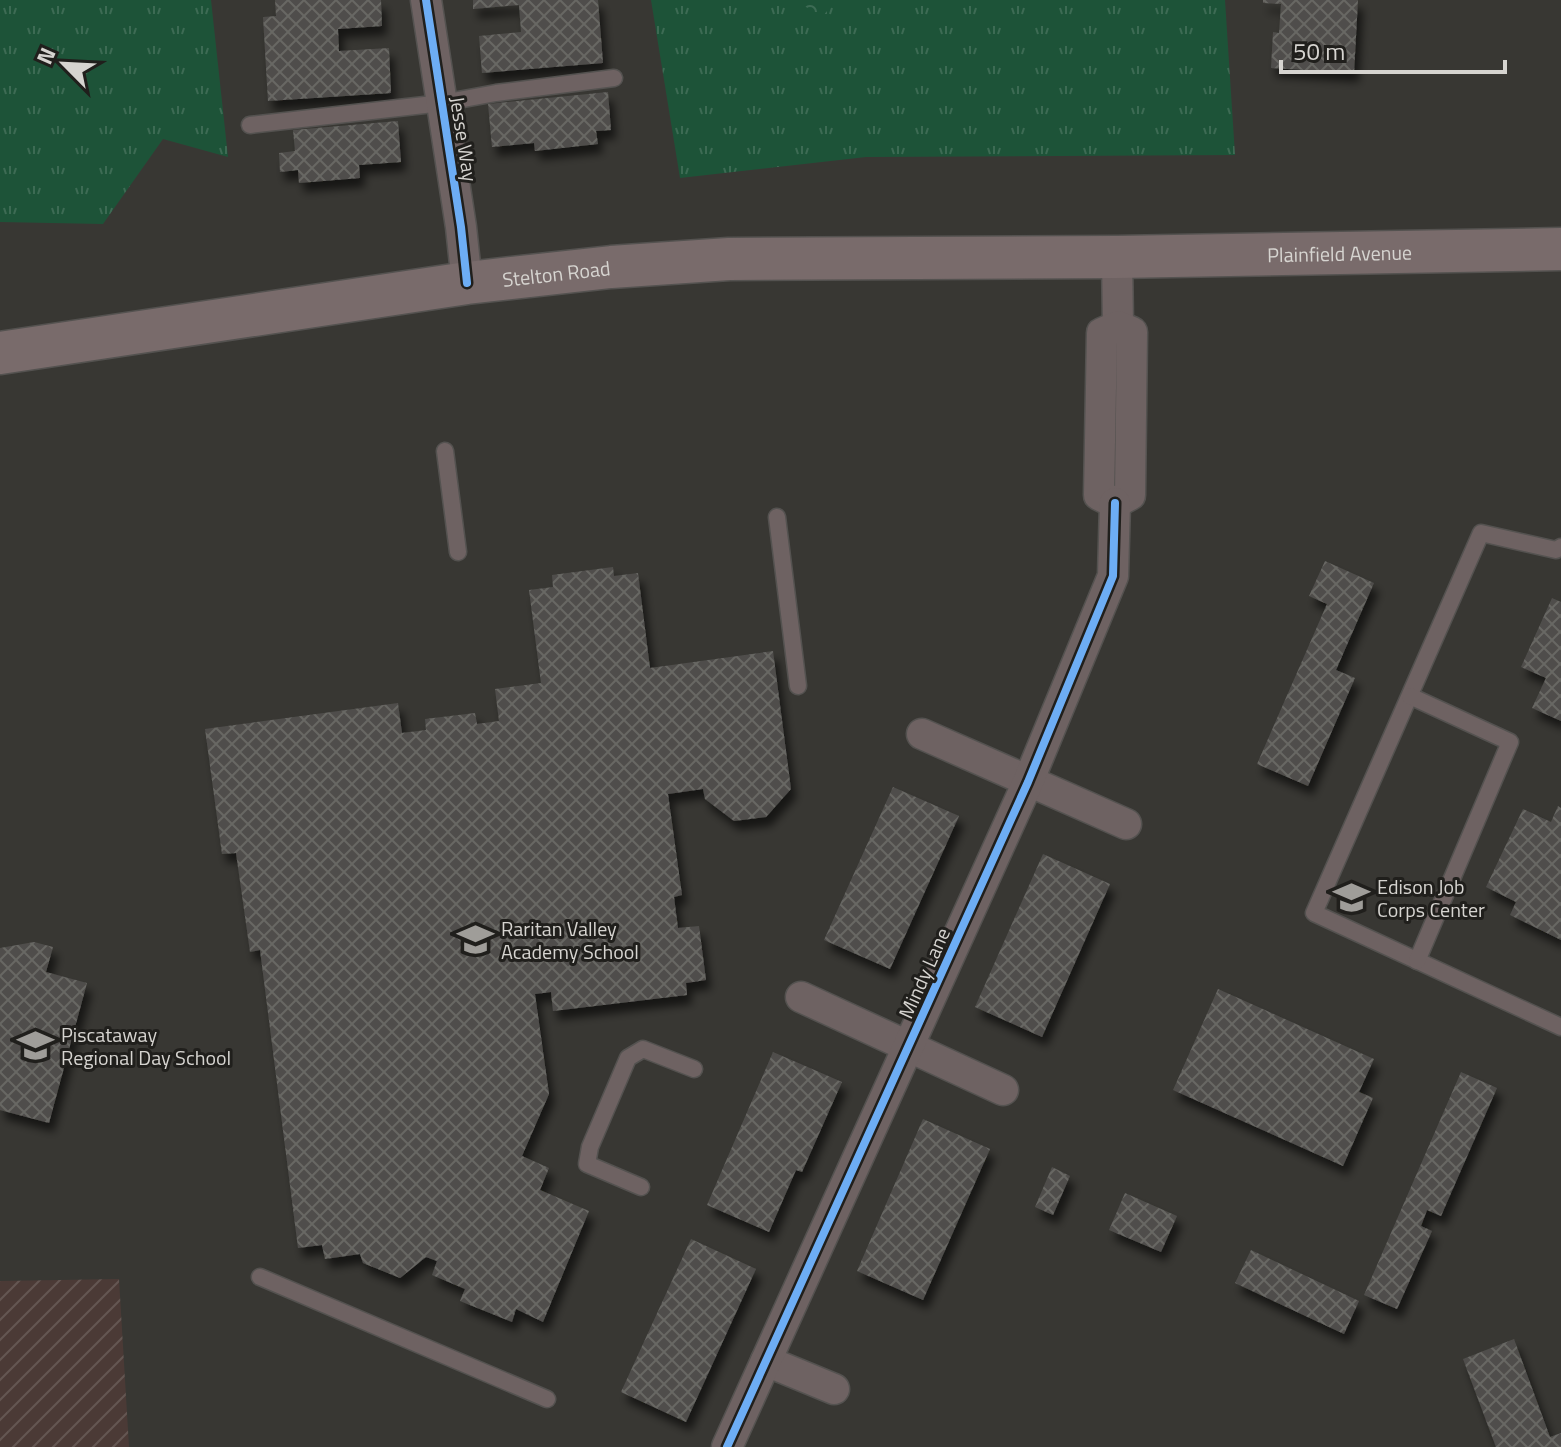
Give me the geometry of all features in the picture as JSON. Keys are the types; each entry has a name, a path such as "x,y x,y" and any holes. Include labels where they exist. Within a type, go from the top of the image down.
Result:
{"main road":[{"name":"Plainfield Avenue","path":"1117,257 1561,249"},
{"name":"Stelton Road","path":"0,353 467,283 611,267 729,259 1117,257"}],"street":[{"name":"Jesse Way","path":"426,0 467,283"},
{"name":"Mindy Lane","path":"727,1447 1028,782 1113,576 1115,503 1099,495 1102,333 1118,326 1117,257"},
{"path":"922,734 1126,824"},
{"path":"801,997 1003,1090"},
{"path":"766,1361 834,1389"}],"lane":[{"path":"250,125 442,103 614,78"},
{"path":"445,451 458,552"},
{"path":"777,517 798,686"},
{"path":"1561,547 1556,550 1481,533 1314,913 1561,1027"},
{"path":"1410,696 1510,742 1417,961"},
{"path":"641,1187 587,1164 590,1147 628,1058 643,1049 694,1069"},
{"path":"260,1277 547,1399"}],"shaded area":[{"path":"119,1279 129,1447 0,1447 0,1281"}],"green space":[{"path":"0,0 211,0 228,157 163,139 103,224 0,222"},
{"path":"651,0 1225,0 1235,155 866,157 680,178"},
{"path":"798,0 837,0 820,19"}],"building":[{"path":"275,0 381,0 382,26 338,29 339,51 389,48 391,93 268,101 263,17 276,16"},
{"path":"473,0 598,0 603,63 482,73 479,36 521,32 519,5 473,9"},
{"path":"1263,0 1358,0 1354,73 1271,68 1273,32 1279,33 1281,4 1263,3"},
{"path":"608,92 611,130 596,131 598,144 535,151 534,143 492,147 488,104"},
{"path":"398,121 401,162 359,165 360,178 299,183 298,170 280,172 279,153 295,151 293,130"},
{"path":"1325,561 1374,583 1336,670 1355,678 1308,786 1257,764 1327,604 1309,596"},
{"name":"Raritan Valley Academy School","path":"613,567 614,576 638,573 650,668 773,651 791,789 766,817 734,821 705,799 703,789 668,794 682,895 674,897 678,928 699,926 706,980 686,983 687,995 553,1011 551,992 535,994 549,1094 522,1156 549,1168 540,1190 589,1211 543,1322 516,1309 512,1322 460,1301 465,1289 432,1275 437,1261 426,1257 400,1278 363,1263 360,1254 325,1259 322,1245 298,1248 260,950 250,952 236,853 222,854 205,729 398,703 402,733 426,730 425,719 475,713 477,724 499,721 495,689 541,683 529,590 553,587 552,575"},
{"path":"1552,598 1561,602 1561,721 1532,708 1546,678 1521,667"},
{"path":"893,787 959,816 890,969 824,940"},
{"path":"1558,806 1561,808 1561,940 1510,915 1516,902 1486,887 1523,809 1551,822"},
{"path":"1043,854 1110,884 1042,1037 975,1007"},
{"name":"Piscataway Regional Day School","path":"34,942 53,947 46,972 87,983 49,1123 0,1110 0,948"},
{"path":"1218,989 1374,1059 1359,1092 1373,1098 1343,1166 1173,1090"},
{"path":"773,1052 842,1082 802,1172 796,1170 769,1232 707,1205"},
{"path":"1461,1072 1497,1088 1441,1216 1427,1210 1421,1226 1432,1231 1397,1309 1364,1295"},
{"path":"923,1119 990,1149 923,1300 857,1271"},
{"path":"1052,1167 1070,1176 1053,1215 1035,1207"},
{"path":"1125,1193 1177,1216 1161,1252 1109,1230"},
{"path":"691,1239 756,1269 686,1422 621,1392"},
{"path":"1251,1250 1359,1301 1344,1334 1235,1283"},
{"path":"1514,1339 1550,1437 1561,1433 1561,1447 1496,1447 1463,1359"}],"cycle path":[{"path":"426,0 467,283"},
{"path":"727,1447 1028,782 1113,576 1115,503"}],"place":[{"name":"Edison Job Corps Center","path":"1351,898"},
{"name":"Raritan Valley Academy School","path":"475,939"},
{"name":"Piscataway Regional Day School","path":"35,1046"}]}
